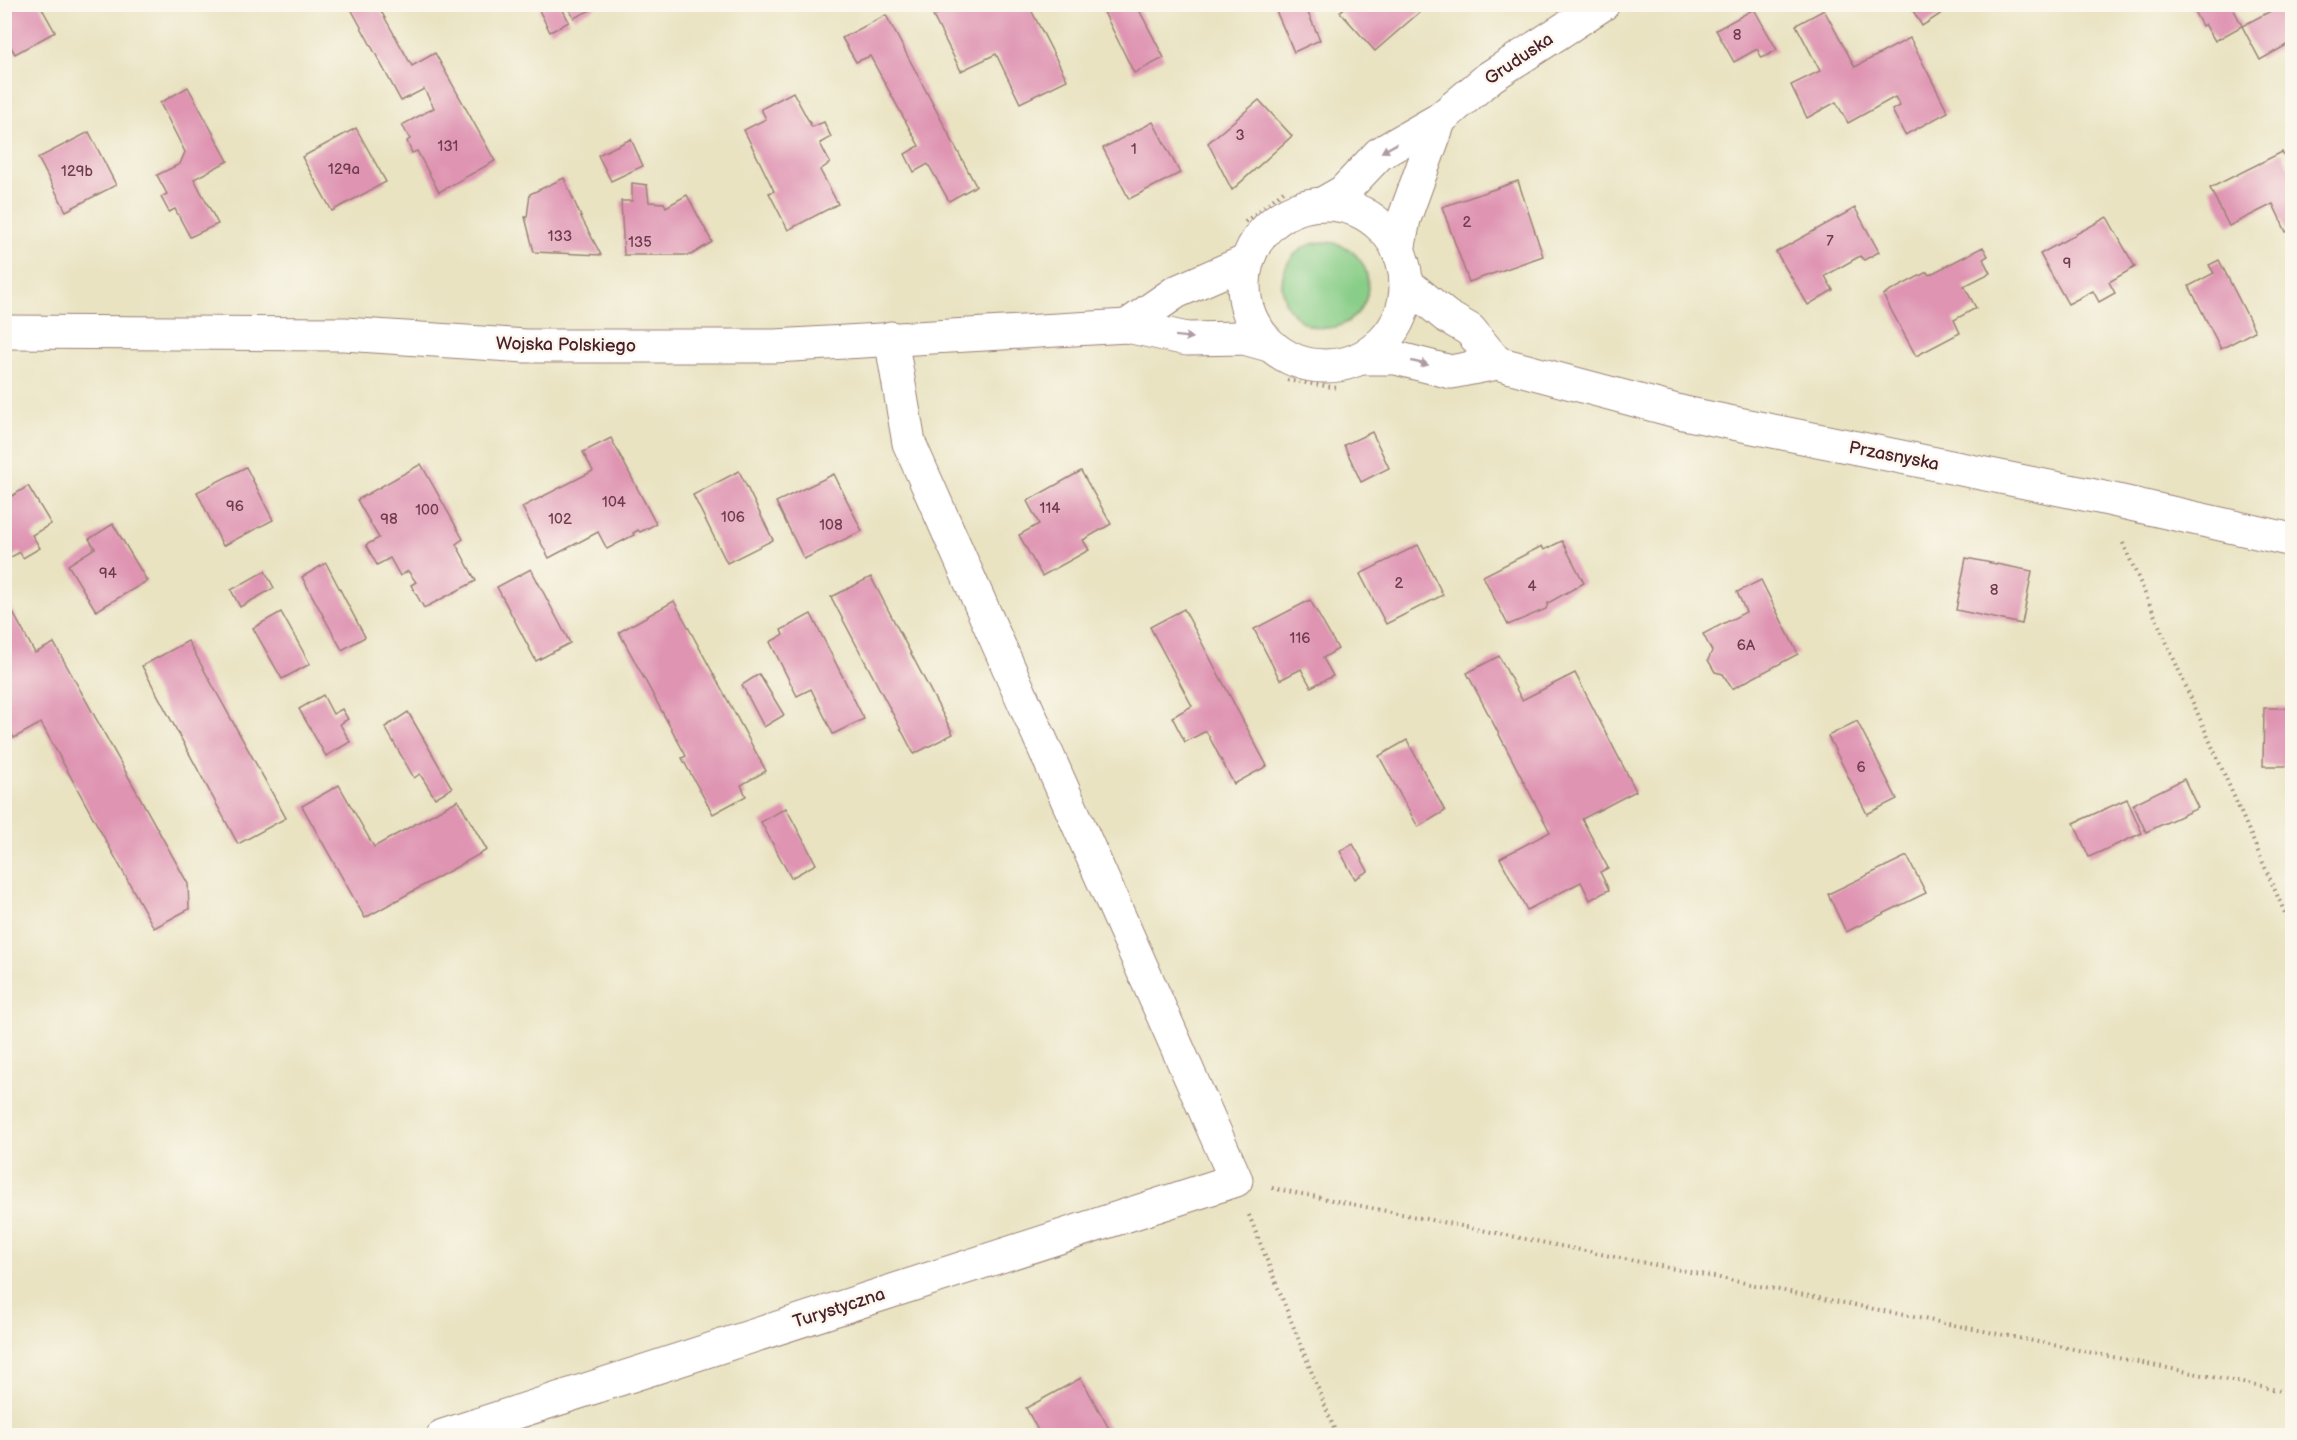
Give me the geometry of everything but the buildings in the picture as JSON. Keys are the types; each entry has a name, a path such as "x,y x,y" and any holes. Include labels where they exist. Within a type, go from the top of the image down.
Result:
{"main road":[{"name":"Gruduska","path":"1322,204 1343,192 1379,154 1440,119 1490,77 1603,4"},
{"path":"1398,251 1404,219 1440,119"},
{"path":"1322,204 1359,211 1389,235 1398,251 1406,283 1404,306 1394,327 1380,345 1362,358 1343,365 1324,367 1286,357 1269,345 1249,315 1245,297 1247,261 1256,243 1268,227 1284,215 1302,207 1322,204"},
{"path":"1127,326 1176,292 1247,261"},
{"path":"1406,283 1446,316 1470,330 1497,363"},
{"name":"Wojska Polskiego","path":"4,332 344,334 537,346 775,346 1127,326 1187,339 1244,338 1269,345"},
{"path":"891,338 909,444 1236,1180"},
{"name":"Przasnyska","path":"1362,358 1396,358 1451,372 1497,363 1684,413 2104,498 2292,540"},
{"name":"Turystyczna","path":"443,1436 1236,1180"}],"path":[{"path":"1279,376 1287,380 1345,389"},
{"path":"2104,498 2292,929"},
{"path":"1236,1180 2292,1393"},
{"path":"1236,1180 1337,1436"}],"green space":[{"path":"1325,242 1349,249 1361,261 1368,285 1361,309 1349,321 1325,328 1301,321 1289,309 1282,285 1289,261 1301,249"}]}
